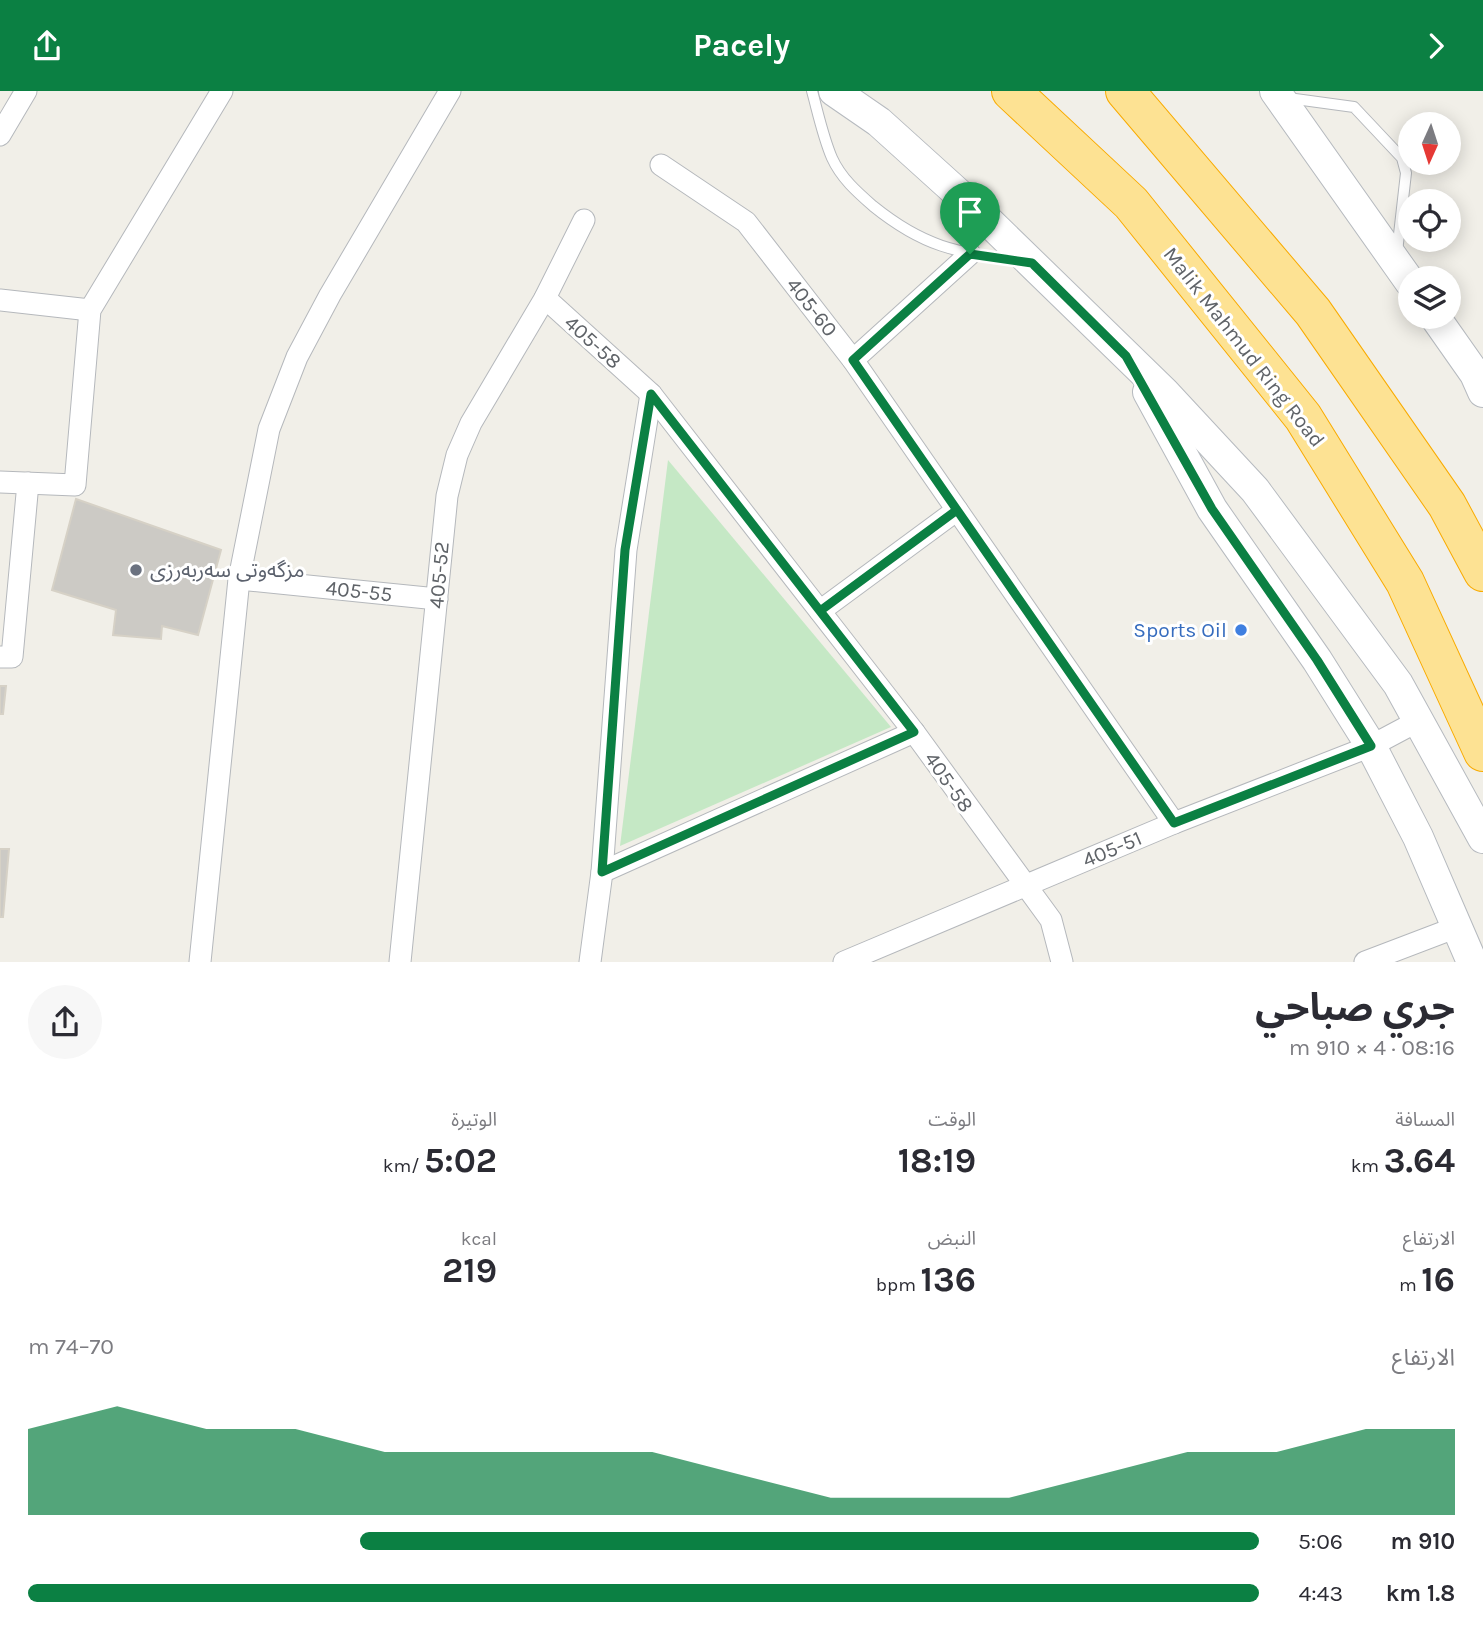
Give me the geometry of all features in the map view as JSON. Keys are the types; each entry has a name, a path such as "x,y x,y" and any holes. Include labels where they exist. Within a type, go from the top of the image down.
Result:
{"highway":[{"name":"Malik Mahmud Ring Road","path":"1011,91 1131,203 1303,417 1405,582 1483,752"},
{"path":"1125,91 1313,312 1447,505 1483,572"}],"main road":[{"path":"834,91 879,121 1032,263 1255,490 1398,684 1483,838"},
{"path":"1277,94 1399,266"},
{"path":"1443,329 1480,384"},
{"path":"1126,356 1212,509 1317,660 1371,746 1418,837 1472,962"}],"street":[{"path":"0,135 26,91"},
{"path":"0,482 75,485 90,310 222,91"},
{"path":"200,962 239,579 269,429 297,357 450,91"},
{"name":"405-60","path":"661,165 746,222 853,360 1174,823"},
{"name":"405-52","path":"400,962 447,496 457,456 471,423 545,298 584,220"},
{"path":"853,360 970,254"},
{"name":"405-58","path":"545,298 651,394 820,611 914,732 1051,920 1062,962"},
{"path":"0,300 90,310"},
{"path":"590,962 602,872 625,550 651,394"},
{"path":"0,657 12,657 28,483"},
{"path":"820,611 957,510"},
{"name":"405-55","path":"239,579 437,599"},
{"name":"405-51","path":"844,962 1174,823 1371,746 1418,721"},
{"path":"602,872 914,732"},
{"path":"1366,962 1457,927"}],"lane":[{"path":"812,91 832,158 850,186 904,231 933,244 970,254 1032,263"},
{"path":"1277,94 1354,107 1402,157 1406,173 1403,266"}],"green space":[{"path":"668,460 891,727 620,846"}],"building":[{"name":"مزگەوتی سەربەرزی","path":"76,499 221,550 198,635 162,626 161,639 113,635 116,610 52,590"},
{"path":"0,686 6,686 3,714 0,714"},
{"path":"0,849 9,849 3,917 0,917"}],"place":[{"name":"مزگەوتی سەربەرزی","path":"136,570"},
{"name":"Sports Oil","path":"1241,630"}],"route":[{"path":"970,254 853,360 957,510 820,611 651,394 625,550 602,872 914,732 820,611 888,561 957,510 1174,823 1371,746 1317,660 1212,509 1126,356 1032,263 970,254"}]}
